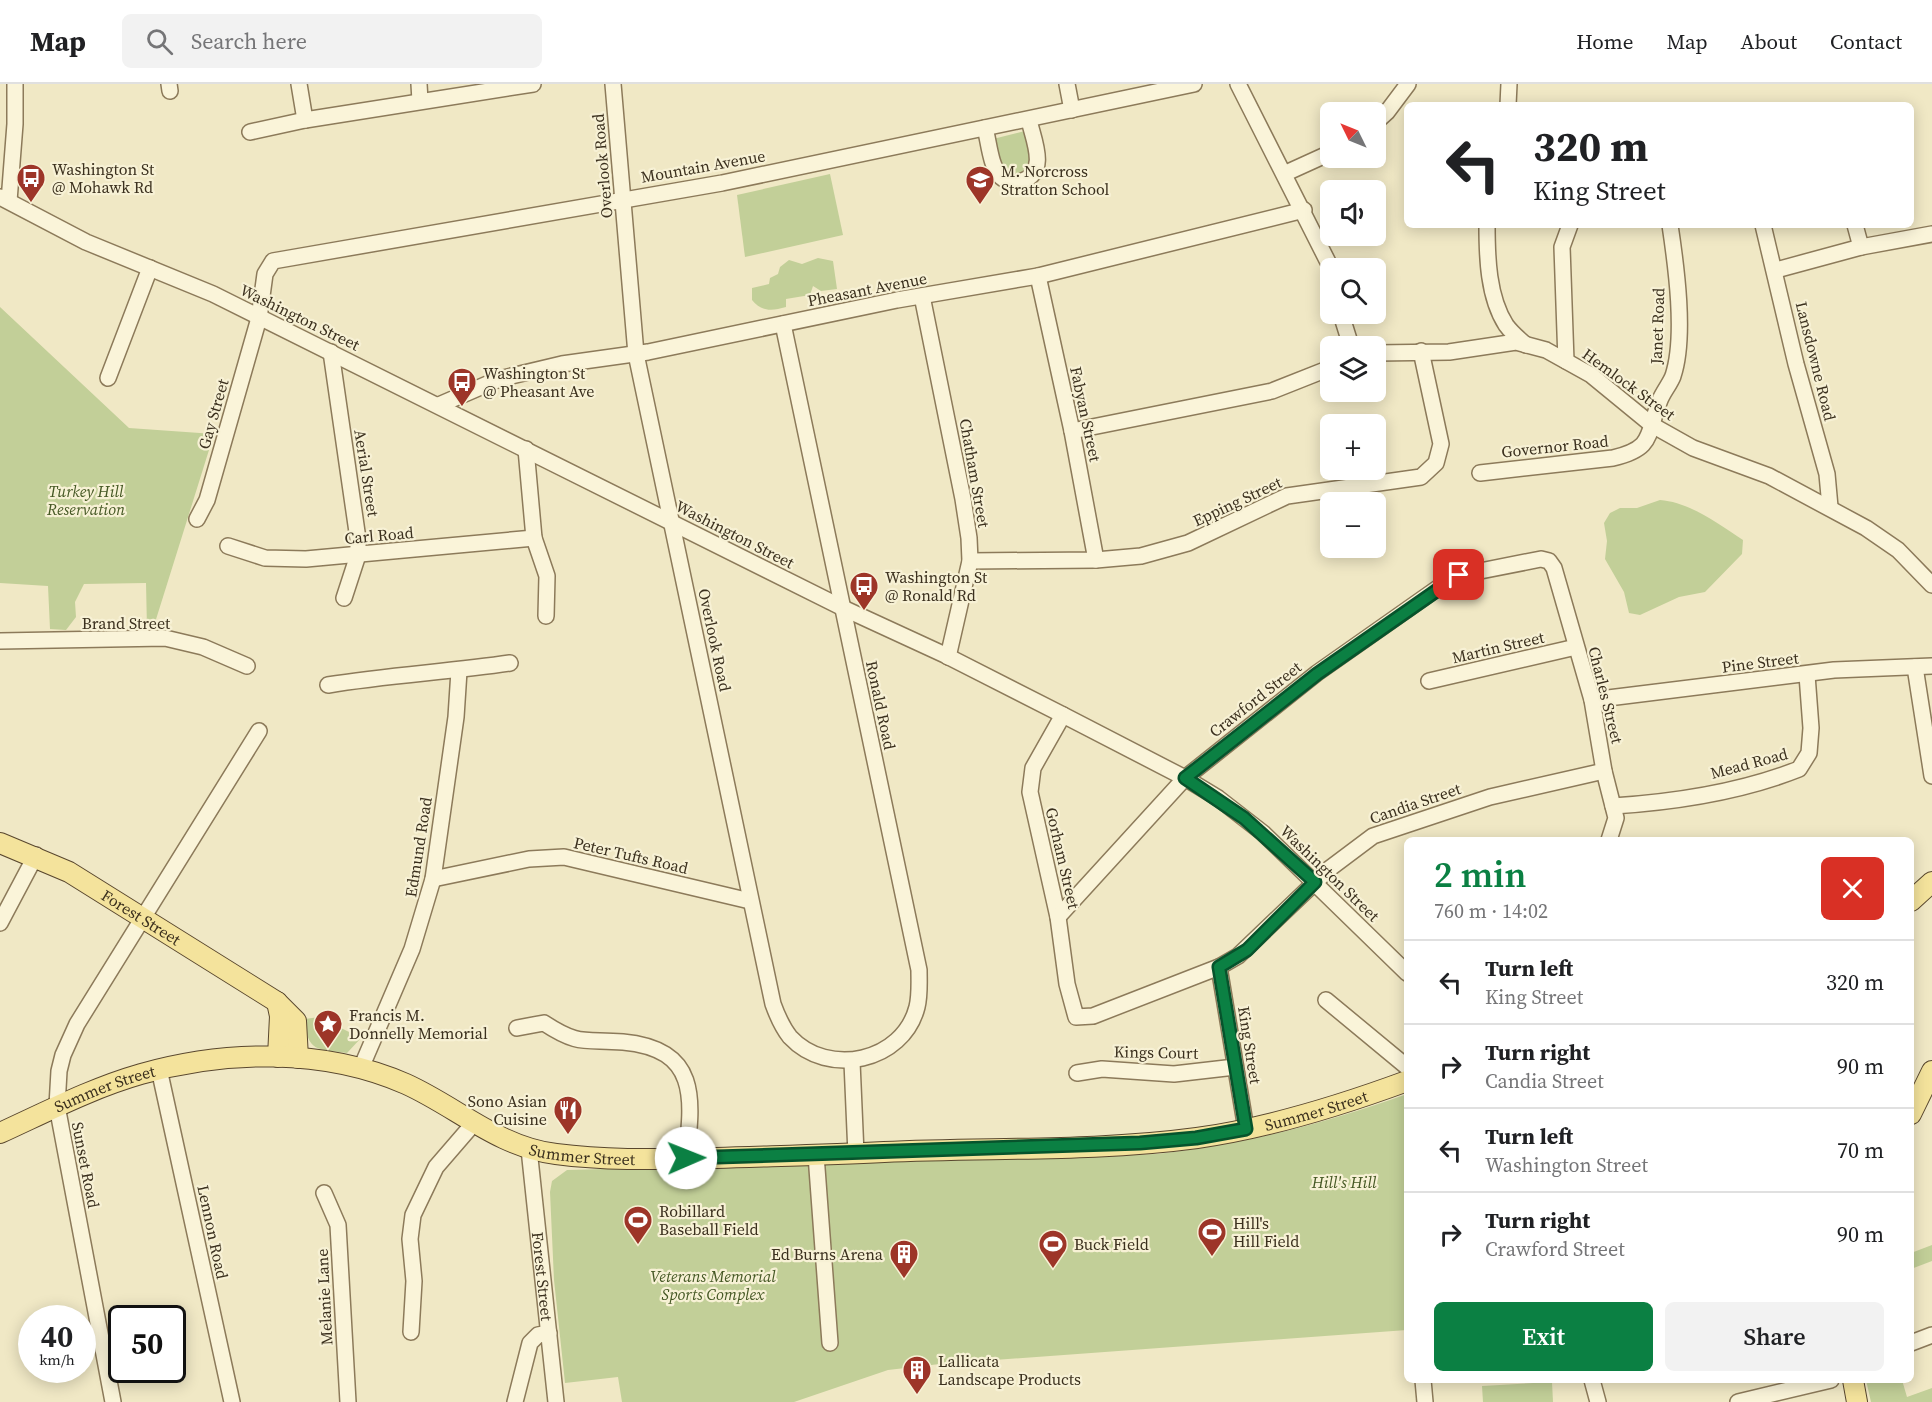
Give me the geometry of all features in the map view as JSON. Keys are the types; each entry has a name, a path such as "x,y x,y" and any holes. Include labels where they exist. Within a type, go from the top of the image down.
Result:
{"main road":[{"name":"Forest Street","path":"0,843 36,855 69,872 277,1002 288,1057"},
{"path":"1914,898 1932,882"},
{"name":"Summer Street","path":"0,1133 57,1106 123,1080 159,1069 216,1059 288,1057 361,1068 406,1084 474,1123 529,1149 607,1159 856,1154 1140,1143 1196,1138 1309,1114 1404,1082"},
{"path":"1914,1108 1932,1071"},
{"path":"1854,1383 1857,1402"}],"street":[{"path":"4,199 15,124 15,84"},
{"path":"299,84 305,120"},
{"path":"419,84 420,101"},
{"path":"250,132 493,87 533,84"},
{"name":"Overlook Road","path":"613,84 636,354 773,1004 790,1037 803,1047 835,1060 852,1062"},
{"path":"1067,84 1072,110"},
{"name":"Mountain Avenue","path":"259,318 265,274 273,261 623,198 722,183 1194,84"},
{"path":"1238,84 1286,173 1326,258"},
{"path":"1386,113 1408,84"},
{"path":"1508,102 1509,84"},
{"path":"985,128 995,167 1001,176 1011,183 1021,182 1034,173 1039,162 1029,120"},
{"path":"1286,173 1320,158"},
{"name":"Washington Street","path":"4,199 86,242 213,294 843,608 948,657 1185,778 1244,818 1315,882 1404,970"},
{"name":"Pheasant Avenue","path":"439,405 500,379 562,364 636,354 922,296 1038,276 1304,210"},
{"path":"1487,228 1491,280 1499,308 1506,326 1526,345"},
{"path":"1566,361 1562,246 1569,228"},
{"name":"Janet Road","path":"1652,425 1660,399 1673,376 1678,346 1677,269 1670,228"},
{"name":"Lansdowne Road","path":"1764,228 1776,270 1796,364 1827,474 1830,507"},
{"path":"1856,228 1861,247"},
{"path":"1776,270 1861,247 1932,234"},
{"path":"108,378 150,268"},
{"name":"Fabyan Street","path":"1038,276 1072,432 1096,560"},
{"name":"Chatham Street","path":"922,296 967,518 970,561 948,657"},
{"name":"Gay Street","path":"197,519 207,500 259,318"},
{"name":"Ronald Road","path":"783,324 919,970 920,989 917,1008 909,1024 895,1041 868,1057 852,1062"},
{"name":"Hemlock Street","path":"1386,353 1449,352 1516,342 1546,350 1591,375 1652,425 1693,448 1769,476 1866,528 1898,550 1932,585"},
{"name":"Epping Street","path":"970,561 1096,560 1141,556 1175,548 1287,496 1400,481 1425,474 1438,459 1441,444 1421,351"},
{"name":"Aerial Street","path":"331,352 357,518 358,555 344,597"},
{"path":"1072,432 1272,391 1320,372"},
{"name":"Governor Road","path":"1480,473 1613,459 1632,454 1646,443 1652,425"},
{"path":"526,449 534,538 547,576 546,616"},
{"name":"Carl Road","path":"228,546 265,558 306,559 534,538"},
{"name":"Charles Street","path":"1548,560 1554,568 1592,700 1604,771 1616,818 1610,837"},
{"name":"Crawford Street","path":"1058,917 1185,778 1317,674 1449,580 1468,573 1548,560"},
{"name":"Brand Street","path":"0,641 126,641 165,638 204,647 247,666"},
{"name":"Martin Street","path":"1429,681 1576,647"},
{"path":"328,685 376,677 459,671 510,663"},
{"name":"Pine Street","path":"1592,700 1834,670 1932,666"},
{"path":"1915,667 1932,776"},
{"name":"Edmund Road","path":"361,1068 412,950 434,879 456,717 459,671"},
{"name":"Mead Road","path":"1614,806 1659,803 1751,784 1799,769 1809,753 1811,728 1807,675"},
{"name":"Gorham Street","path":"1063,715 1033,768 1029,792 1058,917 1067,984 1076,1017"},
{"path":"143,919 259,732"},
{"name":"Candia Street","path":"1076,1017 1093,1016 1219,967 1247,950 1315,882 1356,847 1386,830 1490,797 1604,771"},
{"path":"0,923 36,855"},
{"name":"Peter Tufts Road","path":"434,879 529,859 564,857 750,901"},
{"name":"Sunset Road","path":"114,1402 57,1106 59,1071 69,1039 143,919"},
{"name":"King Street","path":"1219,967 1246,1129"},
{"path":"1326,1000 1404,1065"},
{"path":"517,1028 544,1023 574,1041 648,1046 668,1056 683,1071 688,1085 690,1112 686,1158"},
{"path":"852,1062 856,1154"},
{"name":"Kings Court","path":"1077,1072 1102,1070 1174,1074 1235,1067"},
{"name":"Lennon Road","path":"159,1069 232,1402"},
{"path":"411,1332 414,1281 410,1239 413,1215 436,1167 474,1123"},
{"name":"Forest Street","path":"529,1149 556,1402"},
{"path":"816,1155 830,1343"},
{"name":"Melanie Lane","path":"324,1193 338,1225 348,1402"},
{"path":"514,1402 532,1340 539,1334 549,1333"},
{"path":"1914,1342 1932,1335"},
{"path":"1423,1383 1425,1402"},
{"path":"1593,1383 1598,1402"},
{"path":"1738,1402 1818,1383"}],"green space":[{"path":"1025,131 1030,156 1027,170 1017,176 1003,172 993,139"},
{"path":"830,174 843,235 745,257 737,195"},
{"path":"818,258 833,261 837,289 821,291 813,286 810,295 786,299 786,307 776,309 763,309 752,300 752,288 769,284 770,278 778,274 780,267 789,260 802,264"},
{"name":"Turkey Hill Reservation","path":"0,307 129,428 214,434 153,629 147,629 146,583 84,584 75,602 76,617 66,630 50,629 48,586 0,583"},
{"path":"1660,500 1693,509 1724,527 1743,540 1742,554 1705,592 1679,597 1640,615 1629,613 1624,592 1605,559 1607,541 1604,523 1610,513 1620,508 1637,508"},
{"path":"319,1017 361,1038 347,1053 316,1047 308,1038 305,1019"},
{"name":"Veterans Memorial Sports Complex","path":"1404,1095 1404,1330 940,1364 888,1370 794,1402 622,1402 618,1377 565,1383 554,1280 550,1192 552,1181 567,1170 1157,1154 1253,1139 1346,1114"},
{"path":"1932,1245 1932,1261 1914,1268 1914,1252"},
{"path":"1552,1383 1553,1402 1483,1402 1482,1386"},
{"path":"1867,1383 1903,1383 1907,1397 1932,1388 1932,1402 1871,1402"}],"place":[{"name":"Washington St @ Mohawk Rd","path":"31,204"},
{"name":"M. Norcross Stratton School","path":"980,206"},
{"name":"Washington St @ Pheasant Ave","path":"462,408"},
{"name":"Washington St @ Ronald Rd","path":"864,612"},
{"name":"Francis M. Donnelly Memorial","path":"328,1050"},
{"name":"Sono Asian Cuisine","path":"568,1136"},
{"name":"Robillard Baseball Field","path":"638,1246"},
{"name":"Hill's Hill Field","path":"1212,1258"},
{"name":"Buck Field","path":"1053,1270"},
{"name":"Ed Burns Arena","path":"904,1280"},
{"name":"Lallicata Landscape Products","path":"917,1396"}],"route":[{"path":"686,1158 1093,1146 1196,1138 1246,1129 1219,967 1247,950 1315,882 1263,833 1227,804 1185,778 1317,674 1459,575"}],"park label":[{"name":"Hill's Hill","path":"1344,1182"}]}
